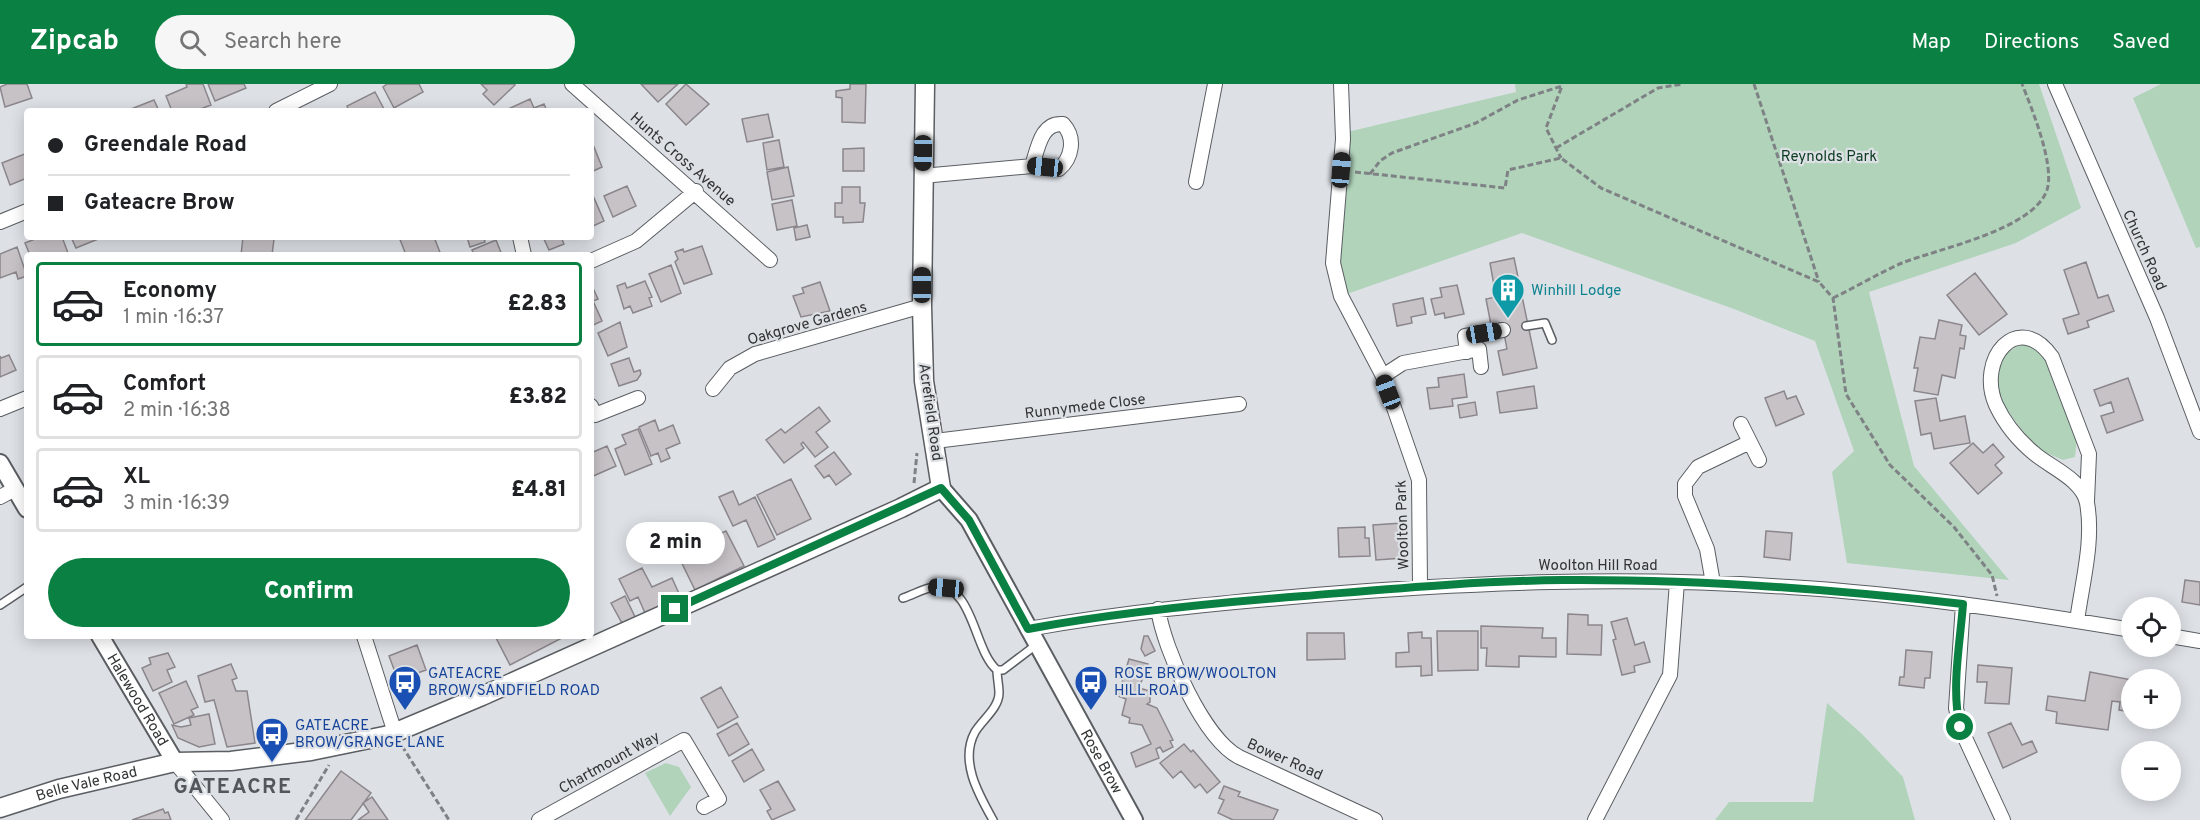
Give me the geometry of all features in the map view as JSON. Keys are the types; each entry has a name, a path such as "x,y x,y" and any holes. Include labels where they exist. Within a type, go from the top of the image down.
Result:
{"main road":[{"name":"Acrefield Road","path":"925,84 922,176 924,381 941,488"},
{"name":"Belle Vale Road","path":"0,808 59,789 175,762 231,761 398,739 590,641 941,488"}],"street":[{"path":"282,108 330,84"},
{"name":"Hunts Cross Avenue","path":"572,84 696,191 770,260"},
{"path":"1196,182 1215,84"},
{"name":"Woolton Park","path":"1341,84 1343,139 1333,263 1341,296 1383,376 1419,480 1420,586"},
{"name":"Church Road","path":"2055,84 2157,318 2200,432"},
{"path":"922,176 1032,166"},
{"path":"594,260 636,241 696,191"},
{"path":"0,222 24,212"},
{"name":"Oakgrove Gardens","path":"713,389 730,368 755,354 922,306"},
{"path":"1467,352 1465,336 1503,330"},
{"path":"2077,621 2087,551 2089,454 2052,357 2042,343 2029,337 2000,347 1993,359 1990,379 1995,403 2011,430 2037,456 2065,472 2087,501"},
{"path":"1383,376 1403,363 1479,350 1481,367"},
{"path":"594,413 595,415 638,398"},
{"path":"0,409 24,399"},
{"name":"Runnymede Close","path":"935,441 1239,404"},
{"path":"1741,424 1759,460"},
{"path":"1713,583 1707,549 1685,496 1685,484 1698,467 1750,442"},
{"path":"0,463 24,504"},
{"name":"Rose Brow","path":"941,488 969,520 1134,820"},
{"path":"0,497 15,489"},
{"name":"Woolton Hill Road","path":"1028,629 1158,609 1420,586 1560,580 1713,583 1800,588 1963,604 2121,628"},
{"path":"1595,820 1670,675 1677,582"},
{"path":"1963,604 1956,708 1960,727 2003,820"},
{"name":"Bower Road","path":"1158,609 1163,633 1201,716 1223,746 1239,757 1375,820"},
{"path":"2181,638 2200,641"},
{"name":"Halewood Road","path":"102,639 175,762"},
{"path":"365,639 398,739"},
{"name":"Chartmount Way","path":"539,820 684,740 719,799 704,807"},
{"path":"175,762 222,820"}],"lane":[{"path":"1527,326 1545,323 1552,340"},
{"path":"903,598 933,587 954,592 967,608 987,662 997,670 1003,670 1036,645"},
{"path":"0,605 24,589"},
{"path":"993,820 978,794 970,763 970,748 975,733 999,694 997,670"}],"path":[{"path":"1556,148 1658,88 1683,84"},
{"path":"1754,84 1819,282 1833,298 1846,394 1890,465 1954,527 1992,575 2000,609"},
{"path":"1833,298 1902,263 1982,239 2032,209 2047,190 2047,161 2036,118 2022,84"},
{"path":"1370,174 1380,161 1392,153 1476,123 1518,100 1561,85"},
{"path":"1561,85 1546,128 1561,158 1601,188 1819,282"},
{"path":"1341,170 1505,188 1508,170 1561,158"},
{"path":"398,739 449,820"},
{"path":"296,820 309,795 334,758"}],"green space":[{"name":"Reynolds Park","path":"1515,84 2039,84 2081,208 2016,243 1869,292 1914,466 2009,580 1847,563 1832,472 1854,451 1815,341 1734,309 1522,233 1341,296 1335,238 1343,133 1516,92"},
{"path":"2161,84 2200,84 2200,247 2196,248 2133,98"},
{"path":"2027,341 2043,351 2077,438 2075,457 2063,460 2035,448 2003,404 1995,377 2001,356"},
{"path":"1827,703 1862,734 1903,777 1915,820 1715,820 1729,802 1813,802"},
{"path":"666,763 679,767 691,787 670,816 645,773"}],"building":[{"path":"7,84 27,84 32,98 5,107 0,87"},
{"path":"186,84 203,84 211,105 203,108 171,108 166,96 187,87"},
{"path":"208,84 244,84 246,88 215,101"},
{"path":"387,84 419,84 423,92 394,108 383,87"},
{"path":"481,84 515,85 494,105 483,94 487,90"},
{"path":"641,84 678,84 658,102"},
{"path":"686,84 709,104 686,125 666,104"},
{"path":"850,84 866,84 865,123 842,122 842,98 836,97 836,91 850,89"},
{"path":"375,92 383,108 348,108 347,106"},
{"path":"530,99 534,108 510,108"},
{"path":"154,100 158,108 134,108"},
{"path":"544,104 546,108 534,108"},
{"path":"768,114 773,137 747,142 742,119"},
{"path":"779,140 784,167 767,170 763,143"},
{"path":"594,147 602,167 594,171"},
{"path":"864,148 864,171 843,171 843,149"},
{"path":"24,154 24,179 10,185 2,163"},
{"path":"788,167 794,196 772,200 767,172"},
{"path":"627,186 636,206 613,217 604,196"},
{"path":"842,187 860,187 860,203 865,203 863,222 843,223 843,217 835,217 835,203 842,203"},
{"path":"594,198 604,221 594,226"},
{"path":"792,200 797,226 777,230 772,204"},
{"path":"807,225 810,237 796,240 794,228"},
{"path":"32,240 63,240 68,252 29,252 25,243"},
{"path":"72,240 96,240 76,248"},
{"path":"243,240 274,240 272,252 241,252"},
{"path":"400,240 435,240 440,252 405,252"},
{"path":"468,240 485,240 485,242 470,247"},
{"path":"496,240 501,252 473,252 472,250"},
{"path":"544,240 562,240 564,244 549,250"},
{"path":"702,246 712,274 684,284 675,262 678,259 675,252 683,249 684,252"},
{"path":"17,247 24,267 24,277 18,279 16,272 0,278 0,254"},
{"name":"Winhill Lodge","path":"1514,258 1537,368 1503,375 1498,351 1507,349 1502,323 1491,325 1486,299 1496,297 1490,263"},
{"path":"2086,262 2098,298 2108,295 2114,311 2087,321 2089,327 2068,334 2063,319 2079,314 2064,270"},
{"path":"671,265 681,293 661,302 649,274"},
{"path":"1975,273 2007,314 1979,335 1947,295"},
{"path":"645,281 652,297 649,298 652,306 633,313 630,306 624,309 617,286 625,283 627,288"},
{"path":"820,282 830,311 801,317 793,296 804,293 802,288"},
{"path":"1457,285 1464,314 1445,318 1444,313 1435,315 1431,299 1442,297 1440,288"},
{"path":"1423,298 1426,314 1411,317 1412,323 1397,326 1393,304"},
{"path":"594,303 602,321 594,325"},
{"path":"1939,320 1962,325 1960,335 1966,336 1964,349 1960,348 1955,378 1942,375 1938,395 1914,391 1918,368 1914,368 1920,337 1935,339"},
{"path":"620,322 627,347 608,356 598,333"},
{"path":"9,355 16,370 0,377 0,356 1,358"},
{"path":"629,358 634,372 640,370 641,374 637,380 619,386 611,364"},
{"path":"1464,374 1467,397 1452,399 1453,406 1430,409 1427,388 1439,387 1438,378"},
{"path":"2128,378 2143,420 2107,433 2101,416 2114,412 2111,402 2100,406 2094,390"},
{"path":"1534,386 1537,408 1500,413 1497,392"},
{"path":"1784,391 1787,399 1796,396 1804,414 1776,426 1765,398"},
{"path":"1936,398 1940,421 1965,416 1970,443 1934,449 1931,433 1921,435 1915,401"},
{"path":"1475,402 1477,415 1460,418 1458,405"},
{"path":"819,407 830,421 816,432 828,447 815,457 803,442 801,444 804,448 784,463 766,440 781,429 785,433"},
{"path":"655,420 659,431 673,425 680,443 666,449 670,458 661,462 658,453 651,456 639,427"},
{"path":"638,429 652,464 625,475 615,449 626,444 622,435"},
{"path":"1973,443 1983,453 1993,444 2004,457 1995,465 2002,473 1978,494 1950,463"},
{"path":"607,446 616,466 594,476 594,452"},
{"path":"834,452 851,474 836,485 829,475 824,478 815,466"},
{"path":"791,479 811,519 777,535 757,495"},
{"path":"733,491 739,505 755,497 775,539 758,547 746,520 733,526 719,497"},
{"path":"1402,523 1404,558 1376,560 1373,525"},
{"path":"1365,527 1365,538 1369,538 1370,556 1339,557 1338,528"},
{"path":"715,530 717,535 726,531 744,566 695,590 672,543 691,534 694,540"},
{"path":"1766,531 1792,533 1790,560 1764,557"},
{"path":"665,532 677,559 668,563 655,537"},
{"path":"642,568 652,587 672,578 680,596 645,613 638,597 630,601 619,579"},
{"path":"2185,580 2200,582 2200,605 2182,602"},
{"path":"625,596 636,619 623,625 611,603"},
{"path":"1568,614 1588,615 1588,625 1602,625 1601,655 1567,654"},
{"path":"1627,618 1635,645 1644,642 1650,662 1634,666 1635,672 1622,675 1611,622"},
{"path":"1481,626 1543,628 1542,638 1556,638 1556,657 1519,656 1519,667 1486,666 1487,648 1481,648"},
{"path":"1437,631 1478,631 1478,670 1438,671"},
{"path":"1422,632 1422,638 1431,638 1432,675 1421,676 1421,666 1396,667 1396,653 1409,652 1408,633"},
{"path":"1307,633 1344,633 1345,659 1307,660"},
{"path":"1144,636 1148,636 1155,651 1145,656 1141,649"},
{"path":"497,639 560,639 510,665"},
{"path":"417,645 426,670 398,680 389,656"},
{"path":"1906,650 1932,652 1930,678 1925,678 1924,688 1899,685 1900,677 1904,677"},
{"path":"168,653 175,667 167,670 172,682 153,691 142,668 151,664 149,658"},
{"path":"1129,659 1148,664 1139,688 1150,691 1150,702 1147,704 1157,708 1173,740 1170,741 1173,747 1163,752 1160,747 1156,749 1159,758 1136,767 1131,753 1151,744 1142,725 1129,723 1130,718 1122,715 1126,699 1118,696"},
{"path":"231,664 237,678 232,680 236,691 247,691 255,743 227,747 214,700 205,702 198,676"},
{"path":"1978,665 2012,668 2009,704 1985,703 1987,682 1977,682"},
{"path":"2090,672 2121,678 2121,710 2119,710 2120,702 2112,701 2108,730 2056,723 2057,712 2046,710 2048,696 2085,701"},
{"path":"186,681 198,707 191,710 194,715 174,724 159,693"},
{"path":"721,687 738,717 718,728 701,698"},
{"path":"209,714 215,744 199,747 178,738 172,725 181,727 191,725 189,718"},
{"path":"737,723 749,744 729,756 717,734"},
{"path":"2011,723 2022,745 2032,741 2037,752 2003,768 1988,733"},
{"path":"1184,744 1191,752 1193,750 1220,782 1207,793 1200,784 1195,788 1181,771 1173,778 1160,763"},
{"path":"752,749 764,770 744,782 732,761"},
{"path":"341,771 371,793 351,820 305,820"},
{"path":"778,781 795,810 772,820 767,811 771,809 760,790"},
{"path":"1224,786 1240,792 1238,796 1278,810 1273,820 1233,820 1218,813 1224,800 1219,798"},
{"path":"372,797 388,820 358,820 369,812 363,803"},
{"path":"163,809 165,813 168,812 171,820 132,820"}],"place":[{"name":"Winhill Lodge","path":"1508,319"},
{"name":"GATEACRE BROW/SANDFIELD ROAD","path":"405,711"},
{"name":"ROSE BROW/WOOLTON HILL ROAD","path":"1091,711"},
{"name":"GATEACRE BROW/GRANGE LANE","path":"272,763"}],"district":[{"name":"GATEACRE","path":"233,786"}],"route":[{"path":"675,609 941,488 969,520 1028,629 1081,619 1232,602 1420,586 1560,580 1789,587 1963,604 1956,687 1956,708 1960,727"}]}
